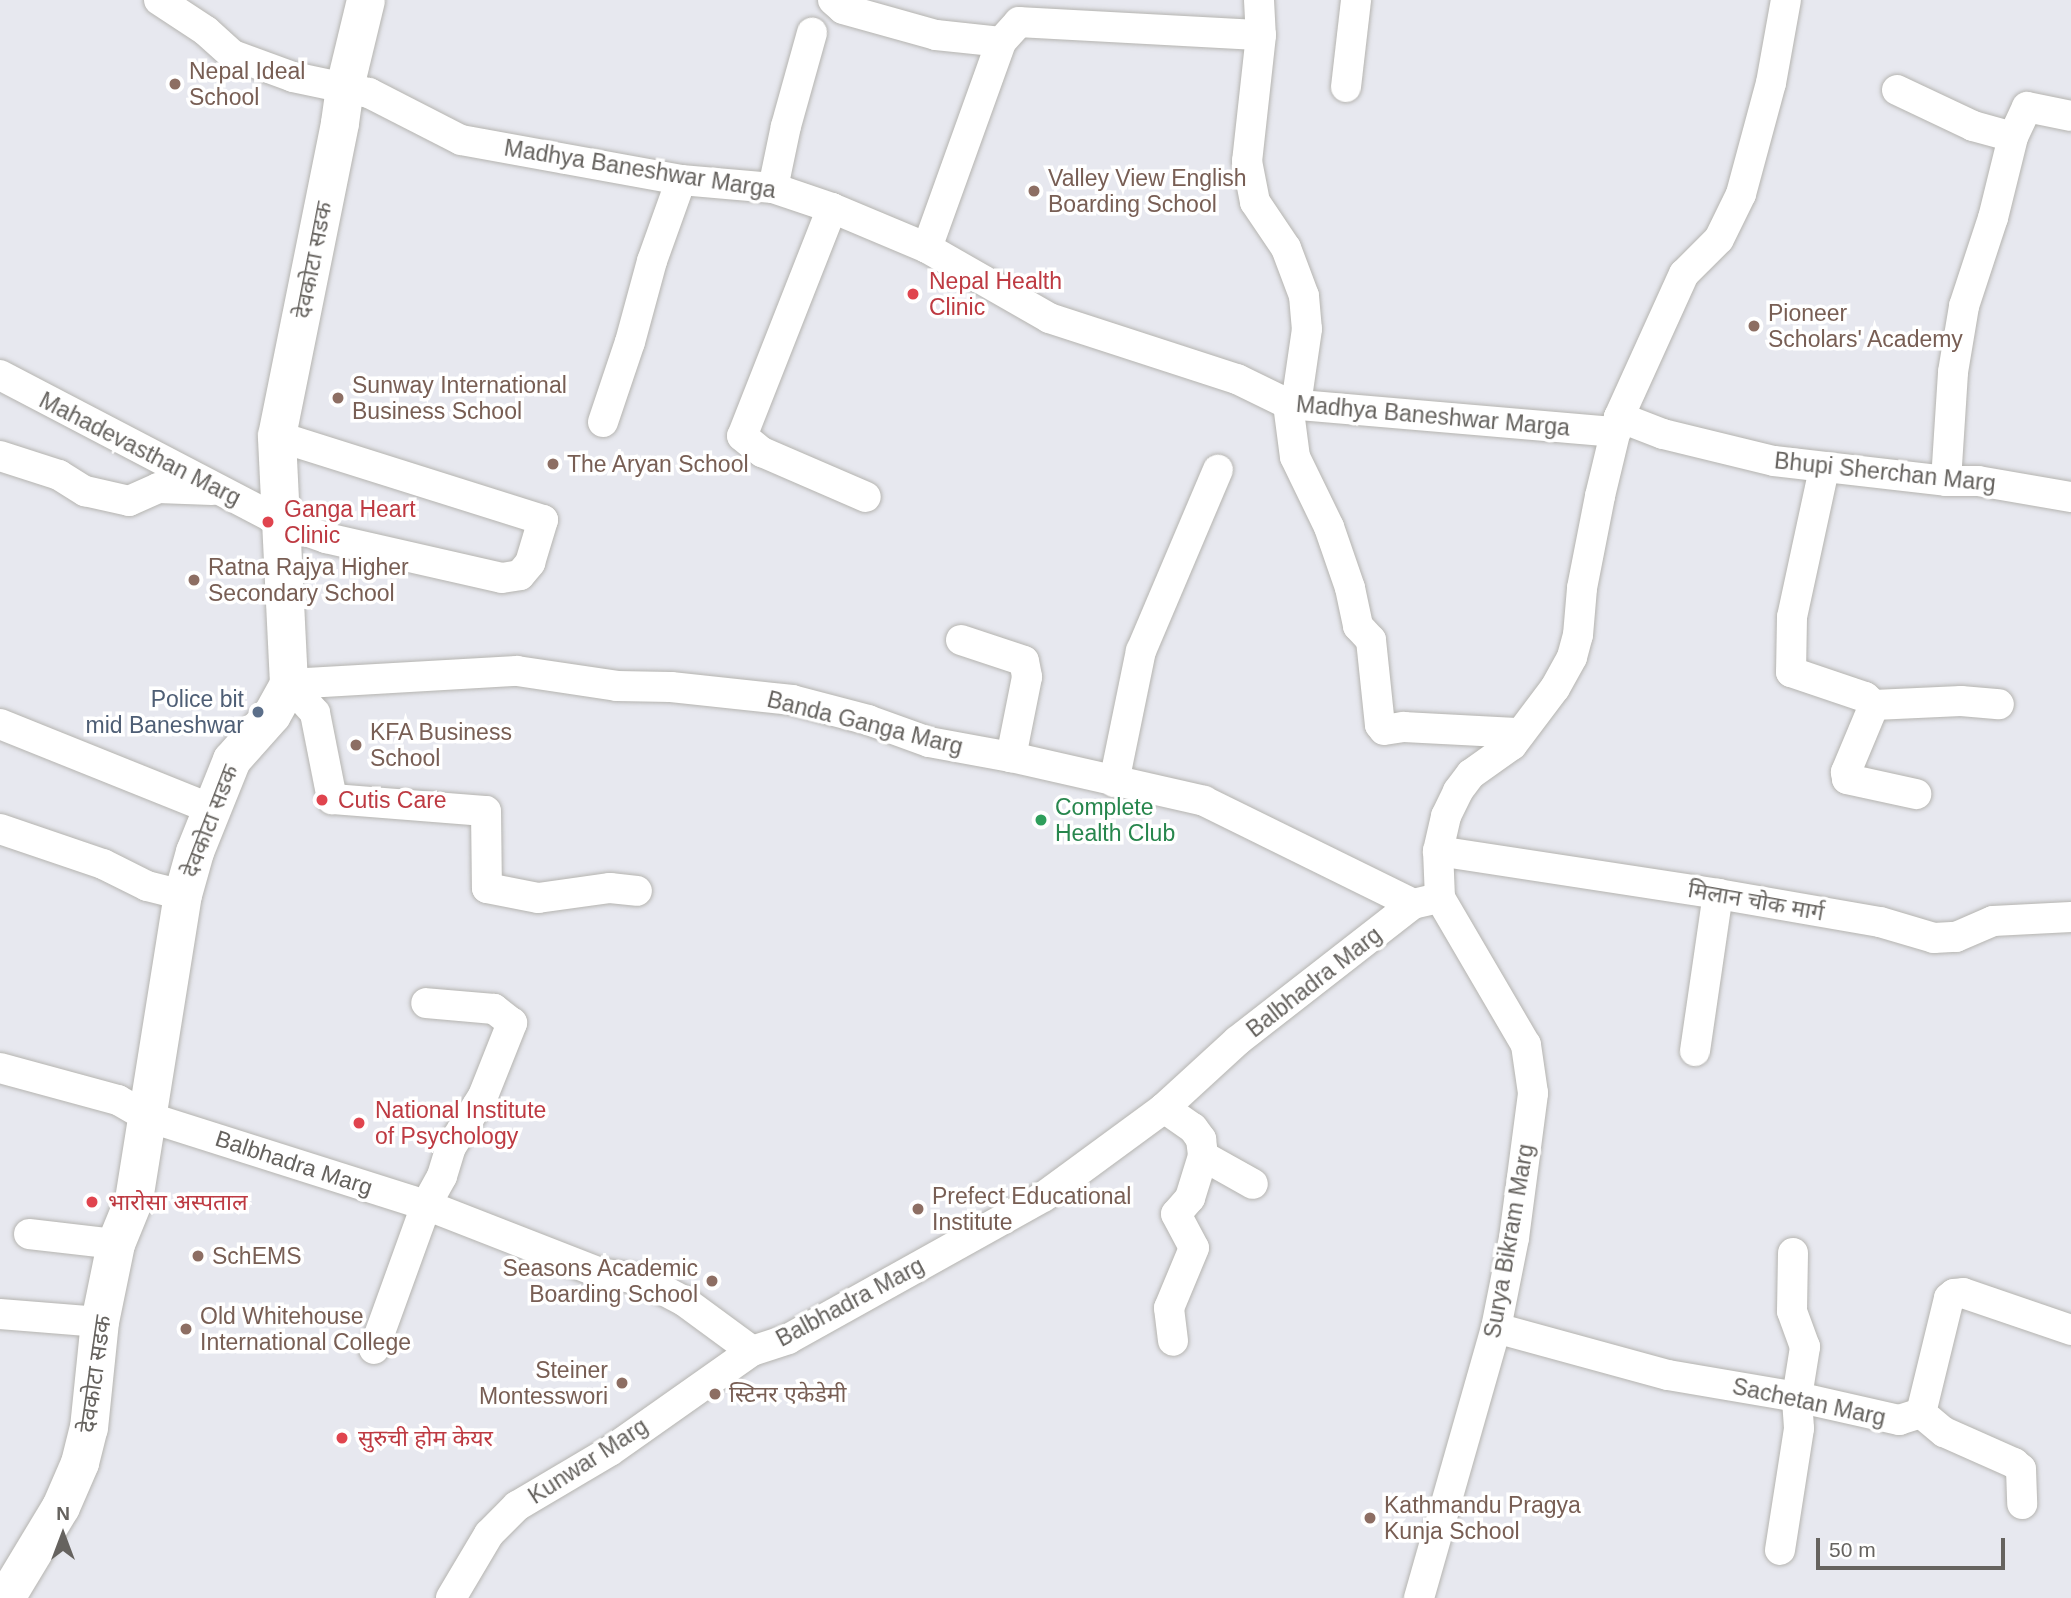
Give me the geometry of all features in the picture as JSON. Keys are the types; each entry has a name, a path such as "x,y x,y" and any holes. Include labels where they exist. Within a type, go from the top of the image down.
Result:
{"main road":[{"name":"देवकोटा सडक","path":"5,1596 61,1507 80,1463 89,1428 100,1322 116,1244 134,1199 183,895 211,809 232,760 272,715 289,684 277,436 341,123 345,87 366,0"}],"street":[{"name":"Madhya Baneshwar Marga","path":"159,0 206,31 233,55 293,77 369,93 461,140 681,180 773,188 832,208 927,248 1049,317 1237,379 1292,404 1394,415 1618,425"},
{"path":"833,0 843,9 936,35 1001,42"},
{"path":"1259,0 1261,35 1247,161 1255,202 1286,248 1304,296 1307,329 1292,404 1294,457 1329,527 1358,626 1371,640 1380,725 1384,730 1404,727 1520,733"},
{"path":"1346,87 1356,0"},
{"path":"1426,901 1446,816 1458,791 1471,774 1512,745 1555,688 1572,657 1578,635 1582,588 1600,496 1618,425 1685,274 1719,239 1741,194 1771,83 1786,0"},
{"path":"927,248 1001,42 1019,22 1261,35"},
{"path":"773,188 786,126 812,33"},
{"path":"1897,90 1973,126 2013,137"},
{"path":"1946,481 1953,372 1965,306 1993,218 2013,137 2027,107 2071,116"},
{"path":"603,422 630,342 652,261 681,180"},
{"path":"832,208 742,436 762,452 866,497"},
{"name":"Mahadevasthan Marg","path":"0,375 281,523 326,538 502,578 520,575 530,563 544,520 277,436"},
{"name":"Bhupi Sherchan Marg","path":"1618,425 1824,469 1946,481 1978,481 2071,497"},
{"path":"0,457 59,475 85,491 129,502 158,488 221,490"},
{"path":"1824,469 1792,617 1792,683 1865,697 1874,705 1962,701 1999,704"},
{"path":"1114,782 1141,651 1218,470"},
{"path":"961,640 1024,661 1027,677 1011,757"},
{"name":"Banda Ganga Marg","path":"289,684 517,671 617,686 671,687 792,700 868,720 929,742 1011,757 1204,801 1426,901"},
{"path":"289,684 315,713 331,799 486,811 487,888 538,898 610,888 637,891"},
{"path":"1874,705 1846,772 1847,779 1916,794"},
{"path":"0,724 211,809"},
{"path":"0,829 103,863 147,886 183,895"},
{"name":"मिलान चोक मार्ग","path":"1438,851 1880,922 1934,938 1956,937 1993,921 2071,917"},
{"path":"1695,1051 1718,894"},
{"name":"Balbhadra Marg","path":"0,1068 118,1100 148,1117 426,1205 600,1273 644,1280 684,1301 752,1351 788,1339 1043,1197 1164,1108 1237,1041 1426,901"},
{"name":"Surya Bikram Marg","path":"1419,1598 1496,1328 1514,1238 1534,1093 1526,1045 1426,901"},
{"path":"374,1349 426,1205 442,1176 451,1147 483,1096 512,1023 494,1009 426,1003"},
{"path":"1164,1108 1193,1128 1202,1139 1203,1156 1189,1198 1176,1214 1194,1248 1169,1308 1173,1341"},
{"path":"1203,1156 1253,1184"},
{"path":"29,1234 116,1244"},
{"path":"1780,1550 1799,1428 1797,1396 1805,1346 1792,1311 1793,1253"},
{"path":"2022,1504 2021,1469 2014,1463 1944,1432 1922,1413 1949,1298 1963,1293 2071,1330"},
{"path":"0,1314 100,1322"},
{"name":"Sachetan Marg","path":"1496,1328 1668,1375 1797,1396 1899,1420 1922,1413"},
{"name":"Kunwar Marg","path":"451,1598 489,1534 517,1506 610,1451 752,1351"}],"place":[{"name":"Nepal Ideal School","path":"175,84"},
{"name":"Valley View English Boarding School","path":"1034,191"},
{"name":"Nepal Health Clinic","path":"913,294"},
{"name":"Pioneer Scholars' Academy","path":"1754,326"},
{"name":"Sunway International Business School","path":"338,398"},
{"name":"The Aryan School","path":"553,464"},
{"name":"Ganga Heart Clinic","path":"268,522"},
{"name":"Ratna Rajya Higher Secondary School","path":"194,580"},
{"name":"Police bit mid Baneshwar","path":"258,712"},
{"name":"KFA Business School","path":"356,745"},
{"name":"Cutis Care","path":"322,800"},
{"name":"Complete Health Club","path":"1041,820"},
{"name":"National Institute of Psychology","path":"359,1123"},
{"name":"भारोसा अस्पताल","path":"92,1202"},
{"name":"Prefect Educational Institute","path":"918,1209"},
{"name":"SchEMS","path":"198,1256"},
{"name":"Seasons Academic Boarding School","path":"712,1281"},
{"name":"Old Whitehouse International College","path":"186,1329"},
{"name":"Steiner Montesswori","path":"622,1383"},
{"name":"स्टिनर एकेडेमी","path":"715,1394"},
{"name":"सुरुची होम केयर","path":"342,1438"},
{"name":"Kathmandu Pragya Kunja School","path":"1370,1518"}]}
